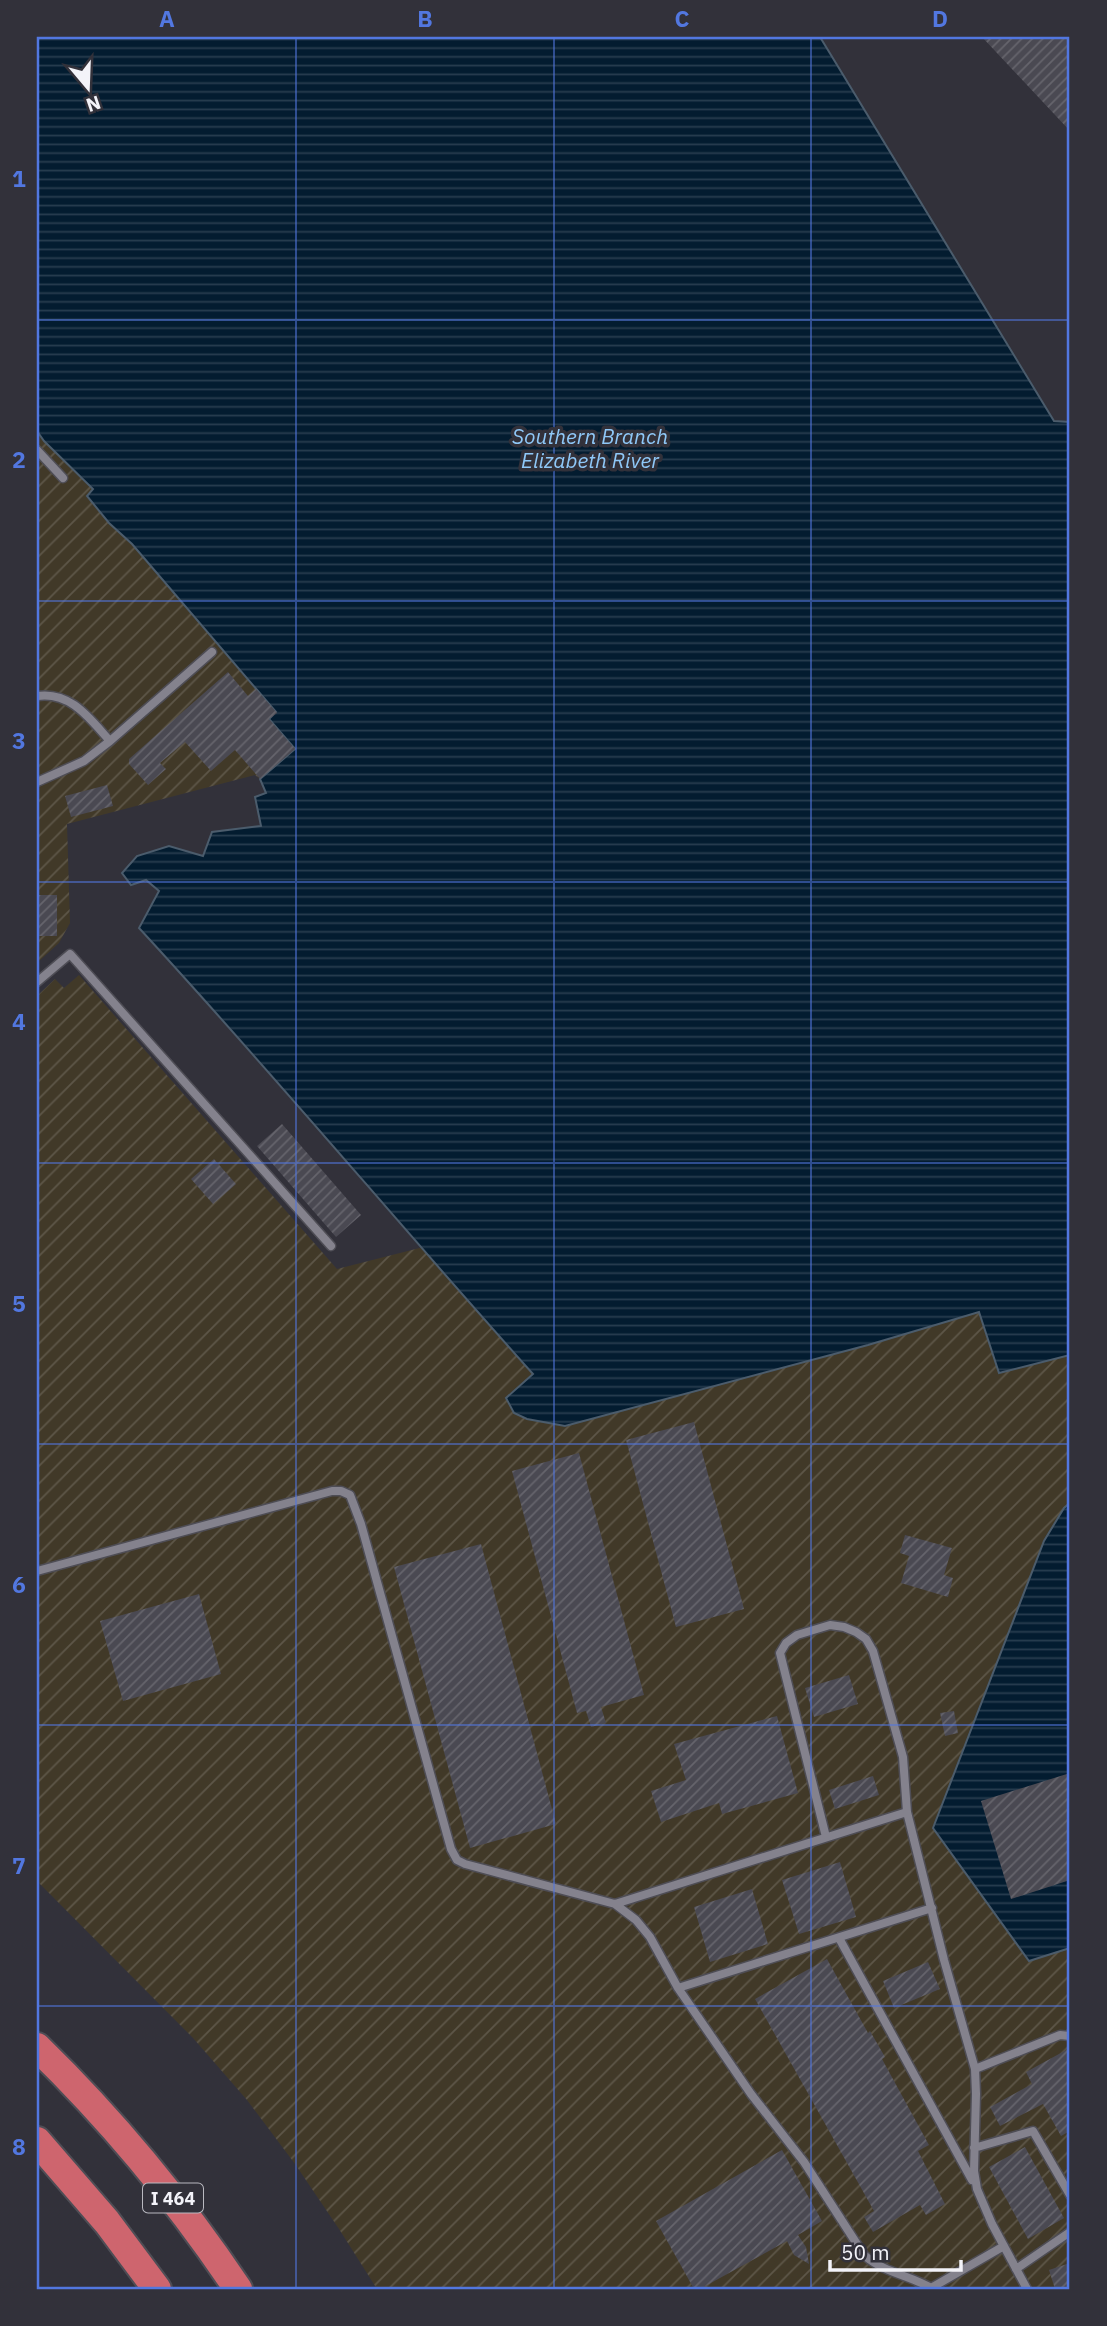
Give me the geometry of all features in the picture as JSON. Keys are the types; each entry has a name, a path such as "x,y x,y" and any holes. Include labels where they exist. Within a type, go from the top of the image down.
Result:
{"highway":[{"name":"I 464","path":"37,2047 127,2141 174,2198 238,2289"},
{"path":"37,2141 107,2222 157,2289"}],"lane":[{"path":"37,450 63,478"},
{"path":"37,782 84,761 212,652"},
{"path":"37,696 64,700 79,707 110,741"},
{"path":"37,982 69,954 331,1246"},
{"path":"37,1571 332,1491 349,1495 362,1524 397,1657 453,1855 457,1860 615,1904 636,1920 650,1937 678,1988 751,2094 804,2162 864,2255 874,2264 920,2281 932,2289 1004,2246"},
{"path":"826,1838 780,1653 786,1643 797,1635 830,1625 844,1627 866,1639 873,1651 903,1757 906,1812 975,2069 974,2171 977,2189"},
{"path":"615,1904 906,1812"},
{"path":"678,1988 932,1908"},
{"path":"839,1938 977,2189 1027,2289"},
{"path":"975,2069 1060,2035 1070,2036"},
{"path":"974,2148 1033,2131 1070,2195"},
{"path":"1016,2269 1070,2231"}],"shaded area":[{"path":"37,37 364,691 260,779 255,775 67,824 70,923 59,943 37,963"},
{"path":"79,975 337,1269 639,1192 1070,1210 1070,2289 377,2289 295,2164 247,2100 193,2038 37,1881 37,996 55,979 64,988"}],"water":[{"name":"Southern Branch Elizabeth River","path":"37,37 820,37 1054,421 1070,422 1070,1355 999,1373 979,1312 868,1345 565,1426 527,1419 514,1413 506,1398 533,1374 239,1038 139,928 159,891 146,880 131,885 122,873 137,856 169,846 203,856 212,832 261,826 255,797 266,793 260,779 295,749 269,719 276,712 132,544 109,523 87,496 93,489 37,431"},
{"path":"1070,1503 1070,1948 1029,1961 933,1828 1044,1541 1064,1508"}],"building":[{"path":"982,37 1070,37 1070,131"},
{"path":"228,672 248,696 256,689 277,713 269,719 295,749 260,779 235,750 211,771 185,742 160,763 166,769 148,785 129,764 129,759"},
{"path":"107,785 113,806 71,817 65,796"},
{"path":"37,895 57,895 57,936 37,936"},
{"path":"282,1124 361,1215 336,1237 257,1146"},
{"path":"214,1159 236,1184 213,1204 191,1179"},
{"path":"694,1422 744,1609 676,1627 626,1440"},
{"path":"579,1453 644,1695 601,1707 606,1723 591,1727 586,1711 577,1713 512,1471"},
{"path":"905,1535 952,1548 944,1575 953,1578 948,1597 901,1583 909,1556 900,1553"},
{"path":"481,1544 556,1824 470,1848 394,1567"},
{"path":"199,1594 221,1674 123,1701 100,1621"},
{"path":"849,1675 858,1704 814,1717 805,1688"},
{"path":"954,1711 958,1733 945,1736 940,1713"},
{"path":"777,1716 798,1793 722,1814 719,1803 661,1822 651,1791 686,1780 674,1744"},
{"path":"1070,1773 1070,1880 1011,1899 981,1801"},
{"path":"873,1776 879,1795 835,1809 829,1790"},
{"path":"840,1862 856,1917 799,1934 782,1880"},
{"path":"752,1889 768,1944 710,1962 694,1907"},
{"path":"827,1959 868,2033 870,2031 885,2057 882,2059 929,2145 918,2151 945,2204 926,2215 920,2205 873,2232 864,2217 874,2211 755,1999"},
{"path":"928,1962 940,1989 894,2008 883,1981"},
{"path":"1070,2048 1070,2131 1061,2136 1043,2104 1000,2126 990,2107 1032,2084 1026,2072"},
{"path":"1025,2147 1064,2218 1028,2239 989,2167"},
{"path":"782,2150 822,2221 798,2235 806,2247 809,2264 794,2255 787,2241 700,2289 694,2289 656,2221"},
{"path":"1070,2263 1070,2289 1055,2289 1049,2270"}]}
